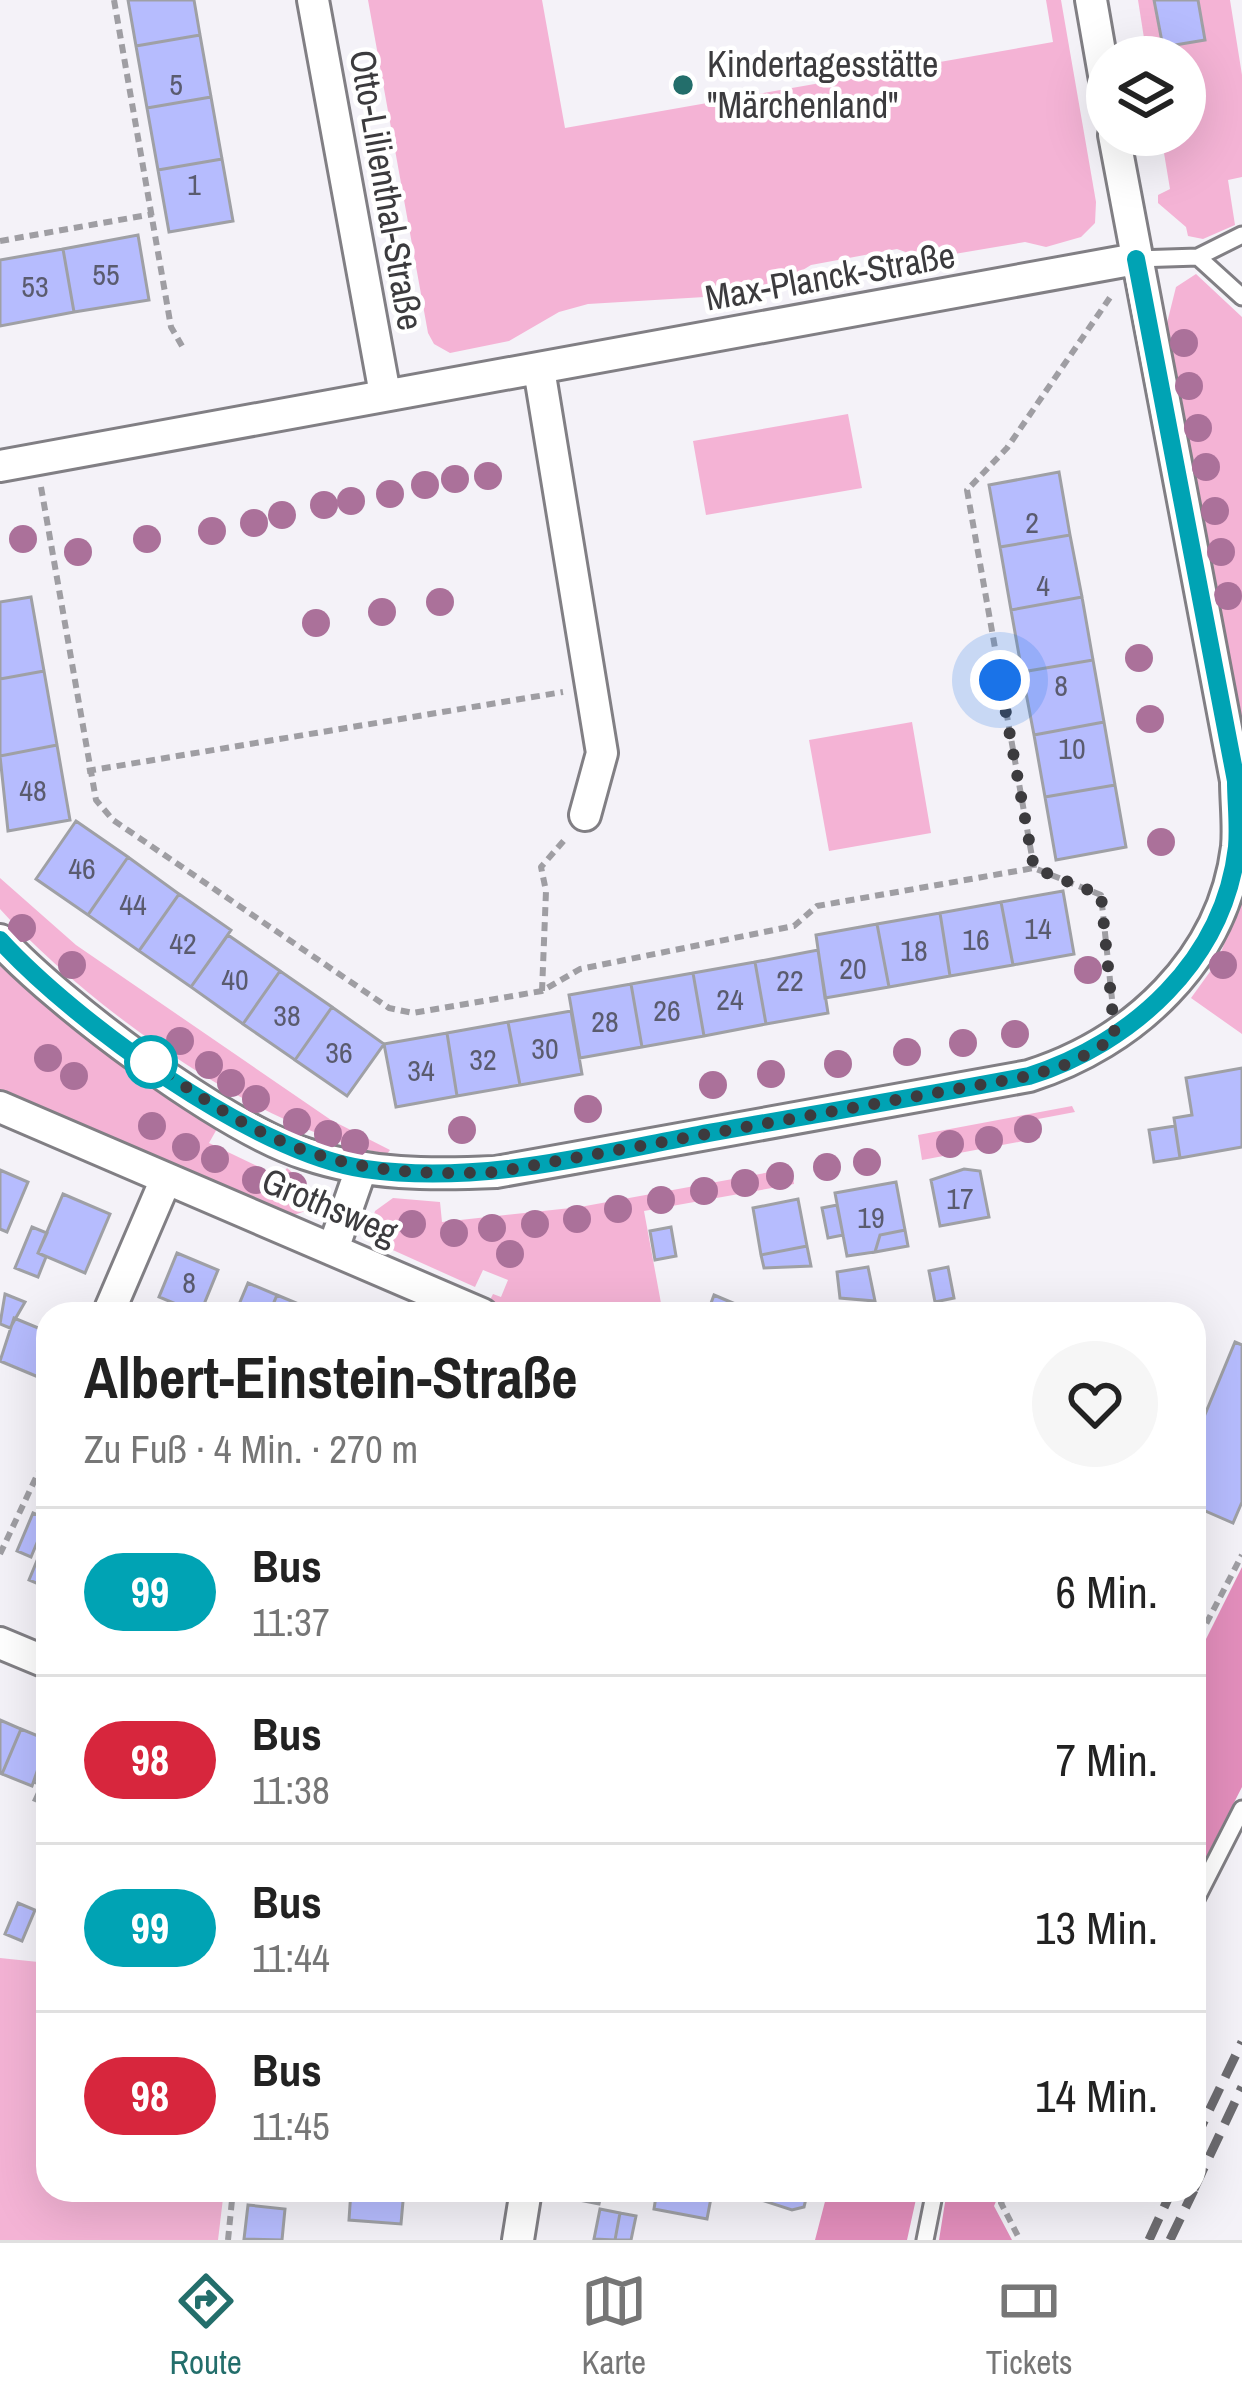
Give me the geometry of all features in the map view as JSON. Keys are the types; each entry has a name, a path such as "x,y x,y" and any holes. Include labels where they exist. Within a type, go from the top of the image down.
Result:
{"street":[{"name":"Otto-Lilienthal-Straße","path":"313,0 385,394"},
{"path":"1091,0 1097,36"},
{"path":"0,940 62,998 211,1104 304,1154 361,1169 430,1175 496,1172 1029,1076 1071,1063 1115,1038 1155,1007 1188,968 1227,890 1237,845 1236,781 1118,156"},
{"name":"Max-Planck-Straße","path":"0,466 1136,259"},
{"path":"539,369 602,753 585,815"},
{"name":"Grothsweg","path":"0,1107 448,1302"},
{"path":"333,1249 361,1169"},
{"path":"113,1302 166,1178"},
{"path":"0,1643 36,1658"},
{"path":"518,2240 524,2202"}],"lane":[{"path":"1136,259 1198,257 1242,235"},
{"path":"1198,257 1242,297"},
{"path":"1206,1880 1242,1809"},
{"path":"925,2240 933,2202"}],"path":[{"path":"114,0 171,327 182,346"},
{"path":"0,241 153,214"},
{"path":"1034,868 967,490 1007,448 1136,259"},
{"path":"37,459 87,771 96,800 113,820 389,1008 413,1013 542,991 580,969 794,926 817,906 1034,868 1101,895 1115,1038"},
{"path":"87,771 591,688"},
{"path":"542,991 545,891 541,867 585,815"},
{"path":"0,1554 36,1478"},
{"path":"1206,1623 1242,1555"},
{"path":"228,2240 232,2202"},
{"path":"1002,2202 1020,2240"}],"shaded area":[{"path":"368,0 542,0 565,128 1053,42 1046,0 1061,0 1096,202 1095,223 1081,237 1046,247 1025,242 925,259 897,249 811,265 780,284 738,295 588,304 559,312 509,341 450,353 434,344 428,333"},
{"path":"1138,0 1230,0 1242,75 1242,177 1228,180 1235,225 1203,239 1188,236 1186,227 1158,203 1158,195 1170,189 1164,156 1206,156 1206,36 1144,36"},
{"path":"1196,274 1242,317 1242,729 1167,323 1176,287"},
{"path":"848,414 862,488 706,515 693,441"},
{"path":"912,722 931,833 829,851 809,740"},
{"path":"0,878 76,945 331,1120 390,1150 387,1154 337,1141 284,1119 178,1059 79,985 36,946 0,909"},
{"path":"1242,899 1242,1034 1191,998 1217,962"},
{"path":"0,966 69,1022 218,1127 209,1143 280,1177 287,1168 323,1199 320,1206 291,1216 0,1089"},
{"path":"1072,1106 1075,1112 1038,1119 1040,1138 922,1160 918,1135"},
{"path":"792,1168 794,1184 644,1211 661,1302 489,1302 493,1294 501,1297 508,1280 483,1270 475,1287 375,1242 369,1233 375,1211 393,1198 440,1202 442,1222 580,1207"},
{"path":"1242,1567 1242,1787 1206,1858 1206,1639"},
{"path":"0,1958 36,1962 36,2202 223,2202 218,2240 0,2240"},
{"path":"825,2202 915,2202 907,2240 815,2240"},
{"path":"945,2202 996,2202 1012,2240 939,2240"}],"building":[{"path":"128,0 194,0 200,35 136,46"},
{"path":"1154,0 1198,0 1204,36 1161,36"},
{"path":"200,35 211,97 147,108 136,46"},
{"path":"211,97 222,159 158,170 147,108"},
{"path":"222,159 233,221 169,232 158,170"},
{"path":"138,235 149,300 74,312 63,249"},
{"path":"63,249 74,312 0,326 0,260"},
{"path":"1059,472 1070,535 1000,547 989,485"},
{"path":"1070,535 1082,597 1011,610 1000,547"},
{"path":"31,597 44,671 0,679 0,602"},
{"path":"1082,597 1093,660 1022,672 1011,610"},
{"path":"1093,660 1104,722 1034,735 1022,672"},
{"path":"44,671 57,745 0,756 0,679"},
{"path":"1104,722 1115,785 1045,797 1034,735"},
{"path":"57,745 70,820 8,831 0,756"},
{"path":"1115,785 1126,847 1056,860 1045,797"},
{"path":"76,821 128,857 88,915 36,879"},
{"path":"128,857 179,894 139,951 88,915"},
{"path":"1063,891 1074,954 1013,965 1001,902"},
{"path":"179,894 231,930 191,987 139,951"},
{"path":"1001,902 1013,965 950,976 940,913"},
{"path":"940,913 950,976 889,987 877,924"},
{"path":"877,924 889,987 825,998 816,935"},
{"path":"228,935 280,971 243,1024 191,987"},
{"path":"818,950 828,1013 766,1024 755,962"},
{"path":"755,962 766,1024 704,1036 693,973"},
{"path":"280,971 332,1007 295,1060 243,1024"},
{"path":"693,973 704,1036 642,1047 631,984"},
{"path":"631,984 642,1047 580,1058 569,995"},
{"path":"332,1007 384,1044 347,1096 295,1060"},
{"path":"571,1011 582,1074 520,1085 508,1022"},
{"path":"508,1022 520,1085 457,1096 447,1033"},
{"path":"447,1033 457,1096 396,1107 384,1044"},
{"path":"1242,1068 1242,1147 1180,1158 1174,1118 1192,1115 1186,1078"},
{"path":"1175,1126 1180,1158 1154,1162 1149,1130"},
{"path":"964,1169 980,1171 989,1217 940,1226 931,1180"},
{"path":"0,1170 28,1182 7,1232 0,1229"},
{"path":"896,1182 905,1230 880,1235 875,1252 847,1256 835,1193"},
{"path":"63,1194 110,1214 85,1273 38,1253"},
{"path":"798,1199 807,1246 761,1255 753,1208"},
{"path":"837,1205 843,1235 828,1238 822,1208"},
{"path":"32,1227 47,1233 38,1253 46,1257 38,1277 15,1268"},
{"path":"671,1227 676,1256 655,1260 650,1231"},
{"path":"905,1230 908,1246 875,1252 880,1235"},
{"path":"807,1246 811,1266 764,1268 761,1255"},
{"path":"177,1253 218,1270 205,1302 171,1302 159,1297"},
{"path":"868,1267 875,1301 840,1298 837,1272"},
{"path":"948,1267 954,1298 935,1302 929,1271"},
{"path":"248,1283 277,1295 274,1302 240,1302"},
{"path":"5,1294 25,1302 10,1328 0,1324"},
{"path":"14,1318 36,1327 36,1376 0,1361"},
{"path":"1235,1342 1242,1345 1242,1502 1233,1523 1206,1511 1206,1412"},
{"path":"33,1513 36,1514 31,1557 17,1551"},
{"path":"0,1720 21,1729 2,1774 0,1773"},
{"path":"21,1729 36,1735 32,1786 2,1774"},
{"path":"18,1903 35,1910 22,1941 5,1934"},
{"path":"350,2202 403,2202 401,2224 349,2220"},
{"path":"655,2202 710,2202 707,2219 654,2209"},
{"path":"767,2202 805,2202 804,2207 792,2210"},
{"path":"248,2205 285,2209 282,2240 244,2239"},
{"path":"600,2209 620,2213 615,2240 594,2239"},
{"path":"620,2213 636,2216 631,2240 615,2240"}],"railway":[{"path":"1206,2117 1242,2042"},
{"path":"1206,2164 1242,2087"},
{"path":"1149,2240 1166,2202"},
{"path":"1170,2240 1188,2202"}],"bus line":[{"name":"99","path":"0,940 62,998 211,1104 304,1154 361,1169 430,1175 496,1172 1029,1076 1071,1063 1115,1038 1155,1007 1188,968 1227,890 1237,845 1236,781 1136,259"}],"place":[{"name":"Kindertagesstätte \"Märchenland\"","path":"683,85"}],"route":[{"path":"151,1062 262,1135 304,1154 361,1169 430,1175 496,1172 1029,1076 1071,1063 1115,1038 1101,895 1034,868 1000,680"}]}
